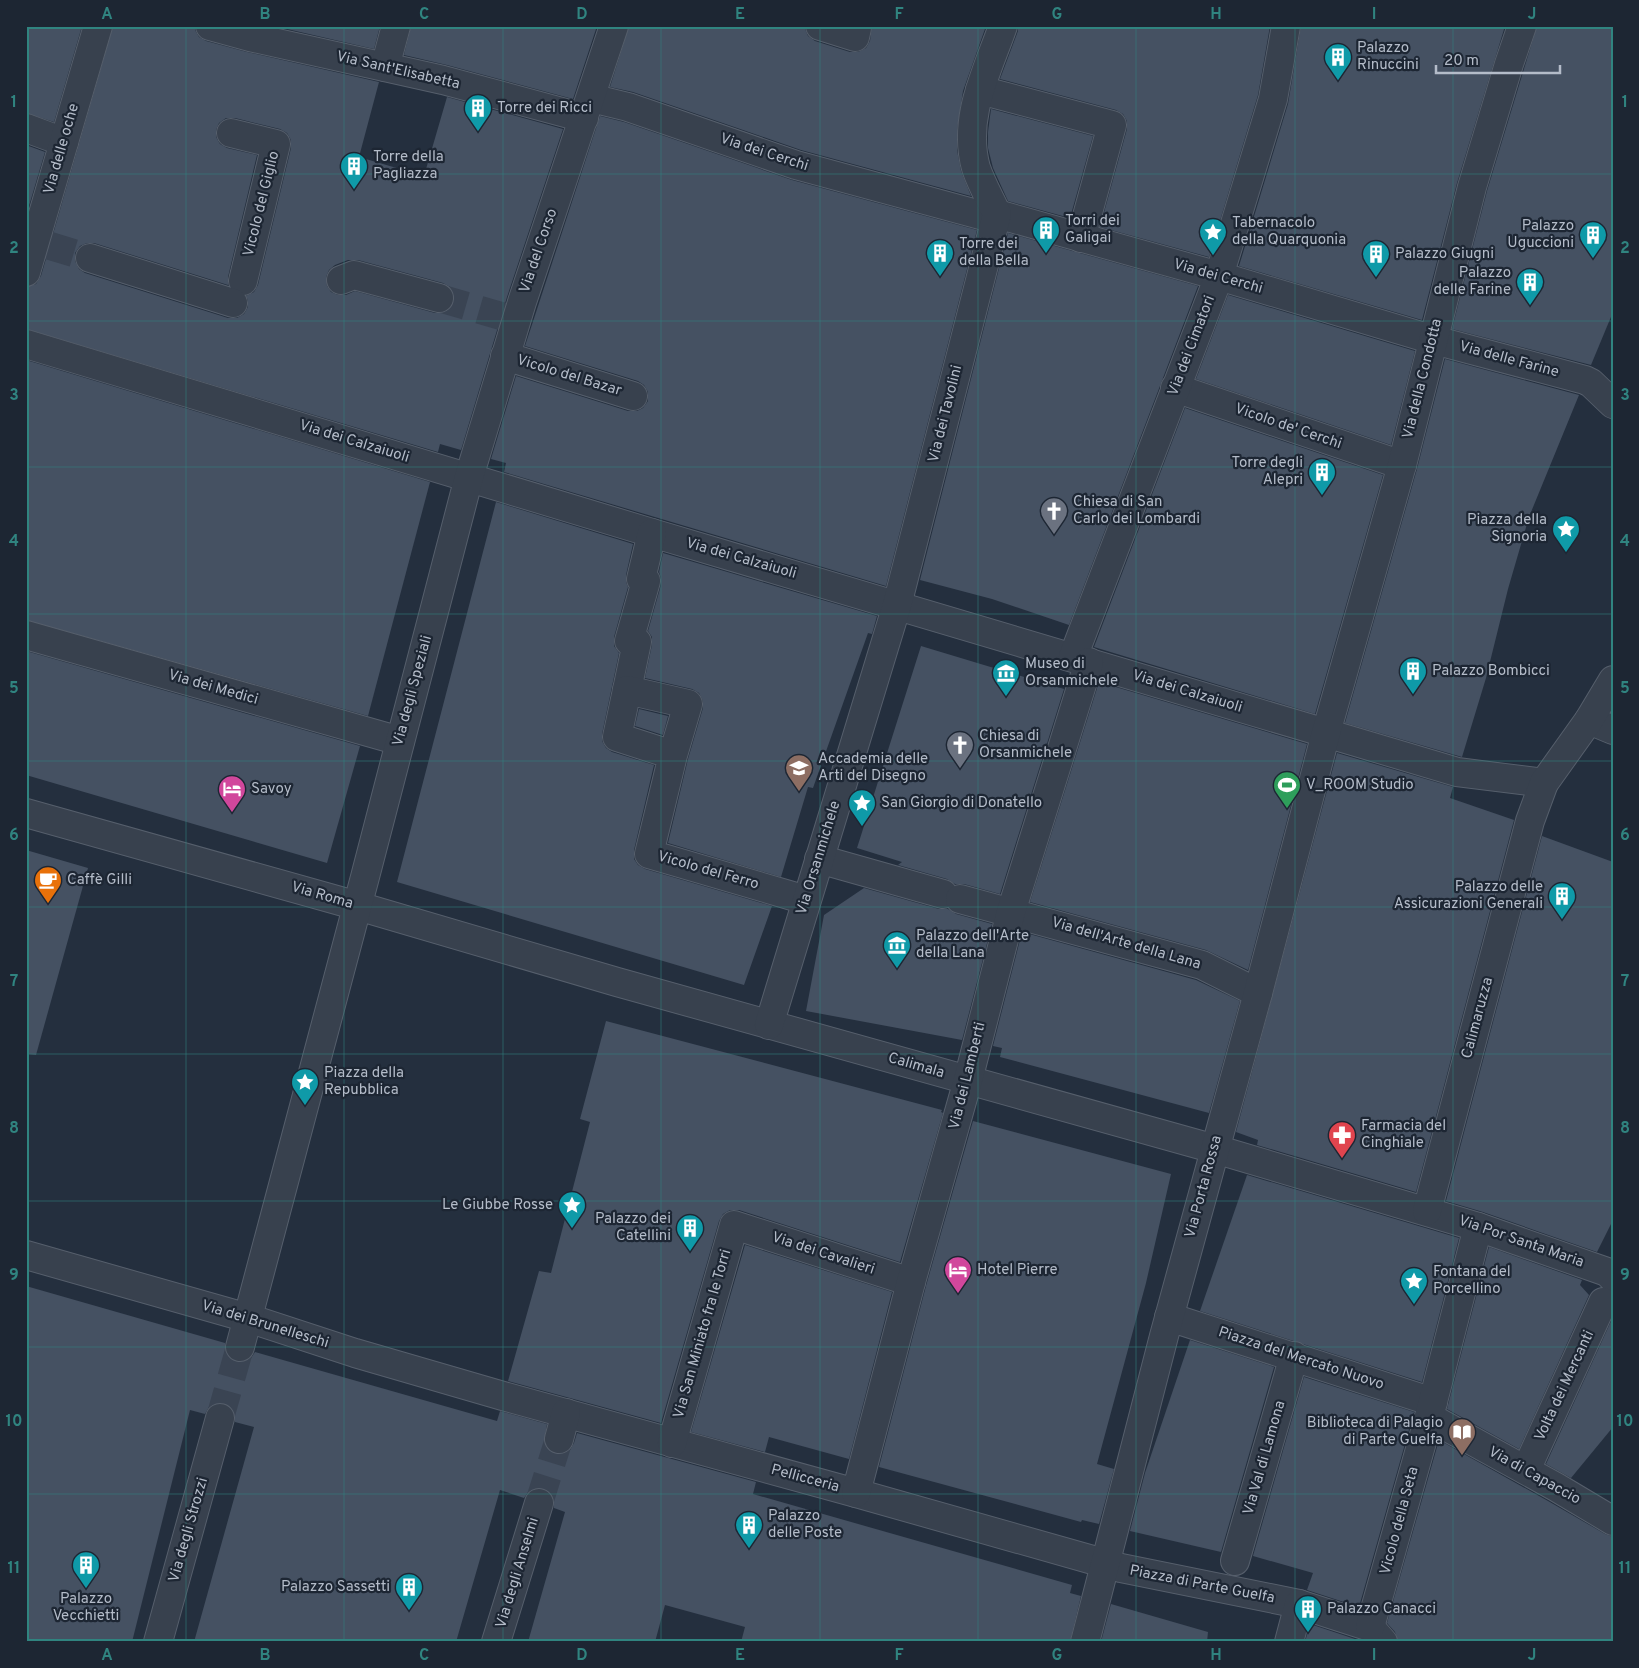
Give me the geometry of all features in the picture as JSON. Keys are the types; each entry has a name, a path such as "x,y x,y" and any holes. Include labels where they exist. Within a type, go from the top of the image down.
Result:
{"street":[{"name":"Via delle oche","path":"26,272 41,244 64,142 98,26"},
{"name":"Via Sant'Elisabetta","path":"210,26 250,37 443,80 588,108"},
{"path":"385,67 396,26"},
{"name":"Via del Corso","path":"469,477 506,356 512,319 588,108 614,26"},
{"path":"822,26 855,37 857,28 851,26"},
{"path":"998,217 977,169 971,134 973,113 1003,26"},
{"name":"Via dei Cimatori","path":"1081,660 1144,474 1219,276 1274,99 1286,26"},
{"name":"Via della Condotta","path":"1326,733 1402,465 1472,187 1522,26"},
{"path":"981,87 1034,104 1112,125 1081,238"},
{"name":"Via dei Cerchi","path":"588,108 628,107 796,165 984,216 998,217 1081,238 1219,276 1434,340"},
{"path":"26,128 64,142"},
{"name":"Vicolo del Giglio","path":"90,258 238,292 276,144 231,133"},
{"name":"Via dei Tavolini","path":"897,605 998,217"},
{"path":"341,280 354,275 438,298"},
{"name":"Via delle Farine","path":"1434,340 1585,380 1592,383 1613,404"},
{"name":"Via dei Calzaiuoli","path":"26,344 652,533 1457,772 1544,783"},
{"name":"Vicolo del Bazar","path":"506,356 634,396"},
{"name":"Vicolo de' Cerchi","path":"1175,388 1402,465"},
{"name":"Via degli Speziali","path":"358,906 469,477"},
{"path":"626,690 688,704 673,755 617,737 626,690 637,642 629,641 646,581 641,579 652,533"},
{"name":"Via Orsanmichele","path":"769,1025 897,605"},
{"name":"Via dei Medici","path":"26,635 400,742"},
{"name":"Via dei Lamberti","path":"856,1493 911,1282 968,1080 1011,912 1081,660"},
{"name":"Calimaruzza","path":"1427,1211 1529,826 1544,783 1601,725 1613,680"},
{"name":"Via Porta Rossa","path":"1085,1642 1169,1317 1258,994 1326,733"},
{"name":"Vicolo del Ferro","path":"673,755 650,854 806,900"},
{"name":"Via Roma","path":"26,813 358,906 617,982"},
{"name":"Via dell'Arte della Lana","path":"819,859 1202,965 1258,994"},
{"path":"240,1347 358,906"},
{"name":"Calimala","path":"617,982 1215,1149"},
{"path":"1215,1149 1427,1211"},
{"name":"Via Por Santa Maria","path":"1427,1211 1478,1227 1609,1279"},
{"name":"Via dei Cavalieri","path":"734,1225 911,1282"},
{"name":"Via San Miniato fra le Torri","path":"672,1443 734,1225"},
{"path":"1431,1410 1478,1227"},
{"name":"Via dei Brunelleschi","path":"26,1255 248,1318 355,1354 504,1396"},
{"name":"Volta dei Mercanti","path":"1526,1470 1609,1279"},
{"name":"Piazza del Mercato Nuovo","path":"1169,1317 1294,1356 1431,1410"},
{"name":"Via Val di Lamona","path":"1235,1560 1294,1356"},
{"name":"Pellicceria","path":"504,1396 563,1426 672,1443 1105,1564"},
{"name":"Via di Capaccio","path":"1431,1410 1526,1470 1613,1521"},
{"name":"Vicolo della Seta","path":"1380,1596 1431,1410"},
{"name":"Via degli Strozzi","path":"158,1642 220,1418"},
{"name":"Via degli Anselmi","path":"496,1642 536,1514"},
{"name":"Piazza di Parte Guelfa","path":"1105,1564 1299,1604 1377,1635 1380,1596"},
{"path":"1288,1642 1299,1604"}],"building":[{"path":"26,26 82,26 54,122 26,113"},
{"path":"113,26 195,26 199,37 206,41 379,82 359,157 424,176 447,97 563,129 507,297 461,450 440,444 438,452 26,329 26,287 36,284 41,276","holes":["226,118 235,118 280,129 287,133 291,140 291,148 258,285 254,292 246,296 248,307 244,314 237,318 228,318 85,273 79,269 75,261 75,253 80,246 94,243 228,285 228,277 257,155 227,148 220,144 216,137 216,130 219,123","348,260 358,260 443,283 450,287 454,294 454,303 450,309 443,313 435,313 355,291 346,295 338,295 331,292 327,286 326,277 329,270 335,265"]},
{"path":"274,26 380,26 374,49"},
{"path":"411,26 597,26 573,99 404,55"},
{"path":"629,26 798,26 805,29 808,36 815,41 850,52 858,52 866,48 870,41 872,26 986,26 963,91 957,130 957,150 961,171 971,196 801,150 633,92 610,87"},
{"path":"1018,26 1270,26 1258,95 1209,257 1100,227 1127,129 1127,121 1123,114 1116,110 1000,79 1018,31"},
{"path":"1301,26 1505,26 1457,183 1422,320 1239,266 1288,104"},
{"path":"1537,26 1613,26 1613,312 1591,365 1452,329 1487,191"},
{"path":"991,109 1093,136 1070,218 1008,201 993,168 988,148"},
{"path":"600,116 624,122 792,180 977,230 886,586 504,472 506,463 491,459 516,376 628,411 637,411 643,408 648,401 648,392 644,385 638,381 525,346"},
{"path":"26,145 45,152 26,216"},
{"path":"1008,233 1198,286 1069,625 992,599 920,580"},
{"path":"1228,295 1415,351 1391,445 1196,379"},
{"path":"1445,359 1579,395 1529,517 1508,589 1486,678 1462,757 1345,723 1417,469"},
{"path":"26,360 430,482 368,716 26,620"},
{"path":"1185,408 1383,475 1315,714 1094,647"},
{"path":"496,502 633,544 626,575 628,587 614,637 614,646 619,653 602,741 606,748 612,752 654,765 634,850 634,859 638,865 645,869 772,906 744,985 397,882"},
{"path":"663,553 877,616 872,634 868,633 813,788 808,787 781,877 668,843 688,759 703,708 703,701 699,693 692,689 645,678 652,645 652,637 648,631 661,585 659,572"},
{"name":"Chiesa di Orsanmichele","path":"921,646 1064,689 1000,894 964,884 955,884 947,879 898,865 902,862 857,848"},
{"path":"26,651 360,746 327,863 26,775"},
{"path":"1099,682 1307,744 1248,970 1206,950 1030,902"},
{"path":"639,709 668,716 663,735 635,726"},
{"path":"1337,753 1453,787 1450,798 1514,820 1416,1192 1257,1145 1258,1140 1236,1132"},
{"path":"1542,836 1613,862 1613,1220 1597,1252 1446,1201"},
{"path":"26,850 88,868 36,1055 26,1054"},
{"name":"Palazzo dell'Arte della Lana","path":"864,888 939,909 948,909 956,914 992,924 962,1040 806,1011 824,915"},
{"path":"1022,932 1196,980 1240,1001 1209,1113 1000,1057 1002,1048 993,1046"},
{"path":"606,1021 942,1110 941,1112 943,1113 900,1262 739,1210 730,1210 723,1214 719,1221 661,1423 508,1381 539,1271 551,1273 590,1122 580,1119"},
{"path":"973,1121 1171,1174 1146,1283 1097,1464 1114,1469 1099,1524 1082,1520 1081,1522 879,1467 926,1286"},
{"path":"1247,1175 1459,1238 1422,1382 1200,1311"},
{"path":"745,1245 892,1292 849,1459 769,1437 765,1452 691,1432"},
{"path":"1489,1247 1582,1280 1580,1285 1589,1295 1519,1449 1447,1409"},
{"path":"26,1286 225,1343 225,1351 229,1358 236,1362 245,1362 255,1352 497,1421 500,1411 547,1424 544,1443 548,1450 554,1454 563,1454 570,1450 577,1433 756,1482 753,1494 1072,1585 1070,1593 1081,1596 1070,1642 741,1642 745,1627 665,1605 655,1642 528,1642 565,1512 554,1508 554,1500 550,1492 543,1488 536,1488 529,1491 524,1498 500,1490 456,1642 194,1642 254,1427 235,1422 235,1415 231,1407 225,1403 217,1403 209,1407 205,1414 190,1410 132,1642 26,1642"},
{"path":"1612,1319 1613,1427 1571,1478 1546,1464"},
{"path":"1190,1340 1274,1367 1221,1552 1130,1531 1145,1473"},
{"path":"1304,1377 1414,1412 1359,1607 1307,1590 1313,1573 1253,1556"},
{"path":"1439,1440 1613,1537 1613,1642 1398,1642 1395,1632 1387,1623"},
{"path":"1111,1604 1208,1632 1207,1642 1101,1642"},
{"path":"1310,1624 1361,1641 1362,1642 1305,1642"}],"tunnel":[{"path":"47,245 90,258"},
{"path":"439,298 508,318"},
{"path":"220,1418 240,1347"},
{"path":"539,1503 559,1439"}],"place":[{"name":"Palazzo Rinuccini","path":"1338,81"},
{"name":"Torre dei Ricci","path":"478,132"},
{"name":"Torre della Pagliazza","path":"354,190"},
{"name":"Torri dei Galigai","path":"1046,254"},
{"name":"Tabernacolo della Quarquonia","path":"1213,256"},
{"name":"Palazzo Uguccioni","path":"1593,259"},
{"name":"Torre dei della Bella","path":"940,277"},
{"name":"Palazzo Giugni","path":"1376,278"},
{"name":"Palazzo delle Farine","path":"1530,306"},
{"name":"Torre degli Alepri","path":"1322,496"},
{"name":"Chiesa di San Carlo dei Lombardi","path":"1054,535"},
{"name":"Piazza della Signoria","path":"1566,553"},
{"name":"Palazzo Bombicci","path":"1413,695"},
{"name":"Museo di Orsanmichele","path":"1006,697"},
{"name":"Chiesa di Orsanmichele","path":"960,769"},
{"name":"Accademia delle Arti del Disegno","path":"799,792"},
{"name":"V_ROOM Studio","path":"1287,809"},
{"name":"Savoy","path":"232,813"},
{"name":"San Giorgio di Donatello","path":"862,827"},
{"name":"Caffè Gilli","path":"48,904"},
{"name":"Palazzo delle Assicurazioni Generali","path":"1562,920"},
{"name":"Palazzo dell'Arte della Lana","path":"897,969"},
{"name":"Piazza della Repubblica","path":"305,1106"},
{"name":"Farmacia del Cinghiale","path":"1342,1159"},
{"name":"Le Giubbe Rosse","path":"572,1229"},
{"name":"Palazzo dei Catellini","path":"690,1252"},
{"name":"Hotel Pierre","path":"958,1294"},
{"name":"Fontana del Porcellino","path":"1414,1305"},
{"name":"Biblioteca di Palagio di Parte Guelfa","path":"1462,1456"},
{"name":"Palazzo delle Poste","path":"749,1549"},
{"name":"Palazzo Vecchietti","path":"86,1589"},
{"name":"Palazzo Sassetti","path":"409,1611"},
{"name":"Palazzo Canacci","path":"1308,1633"}]}
